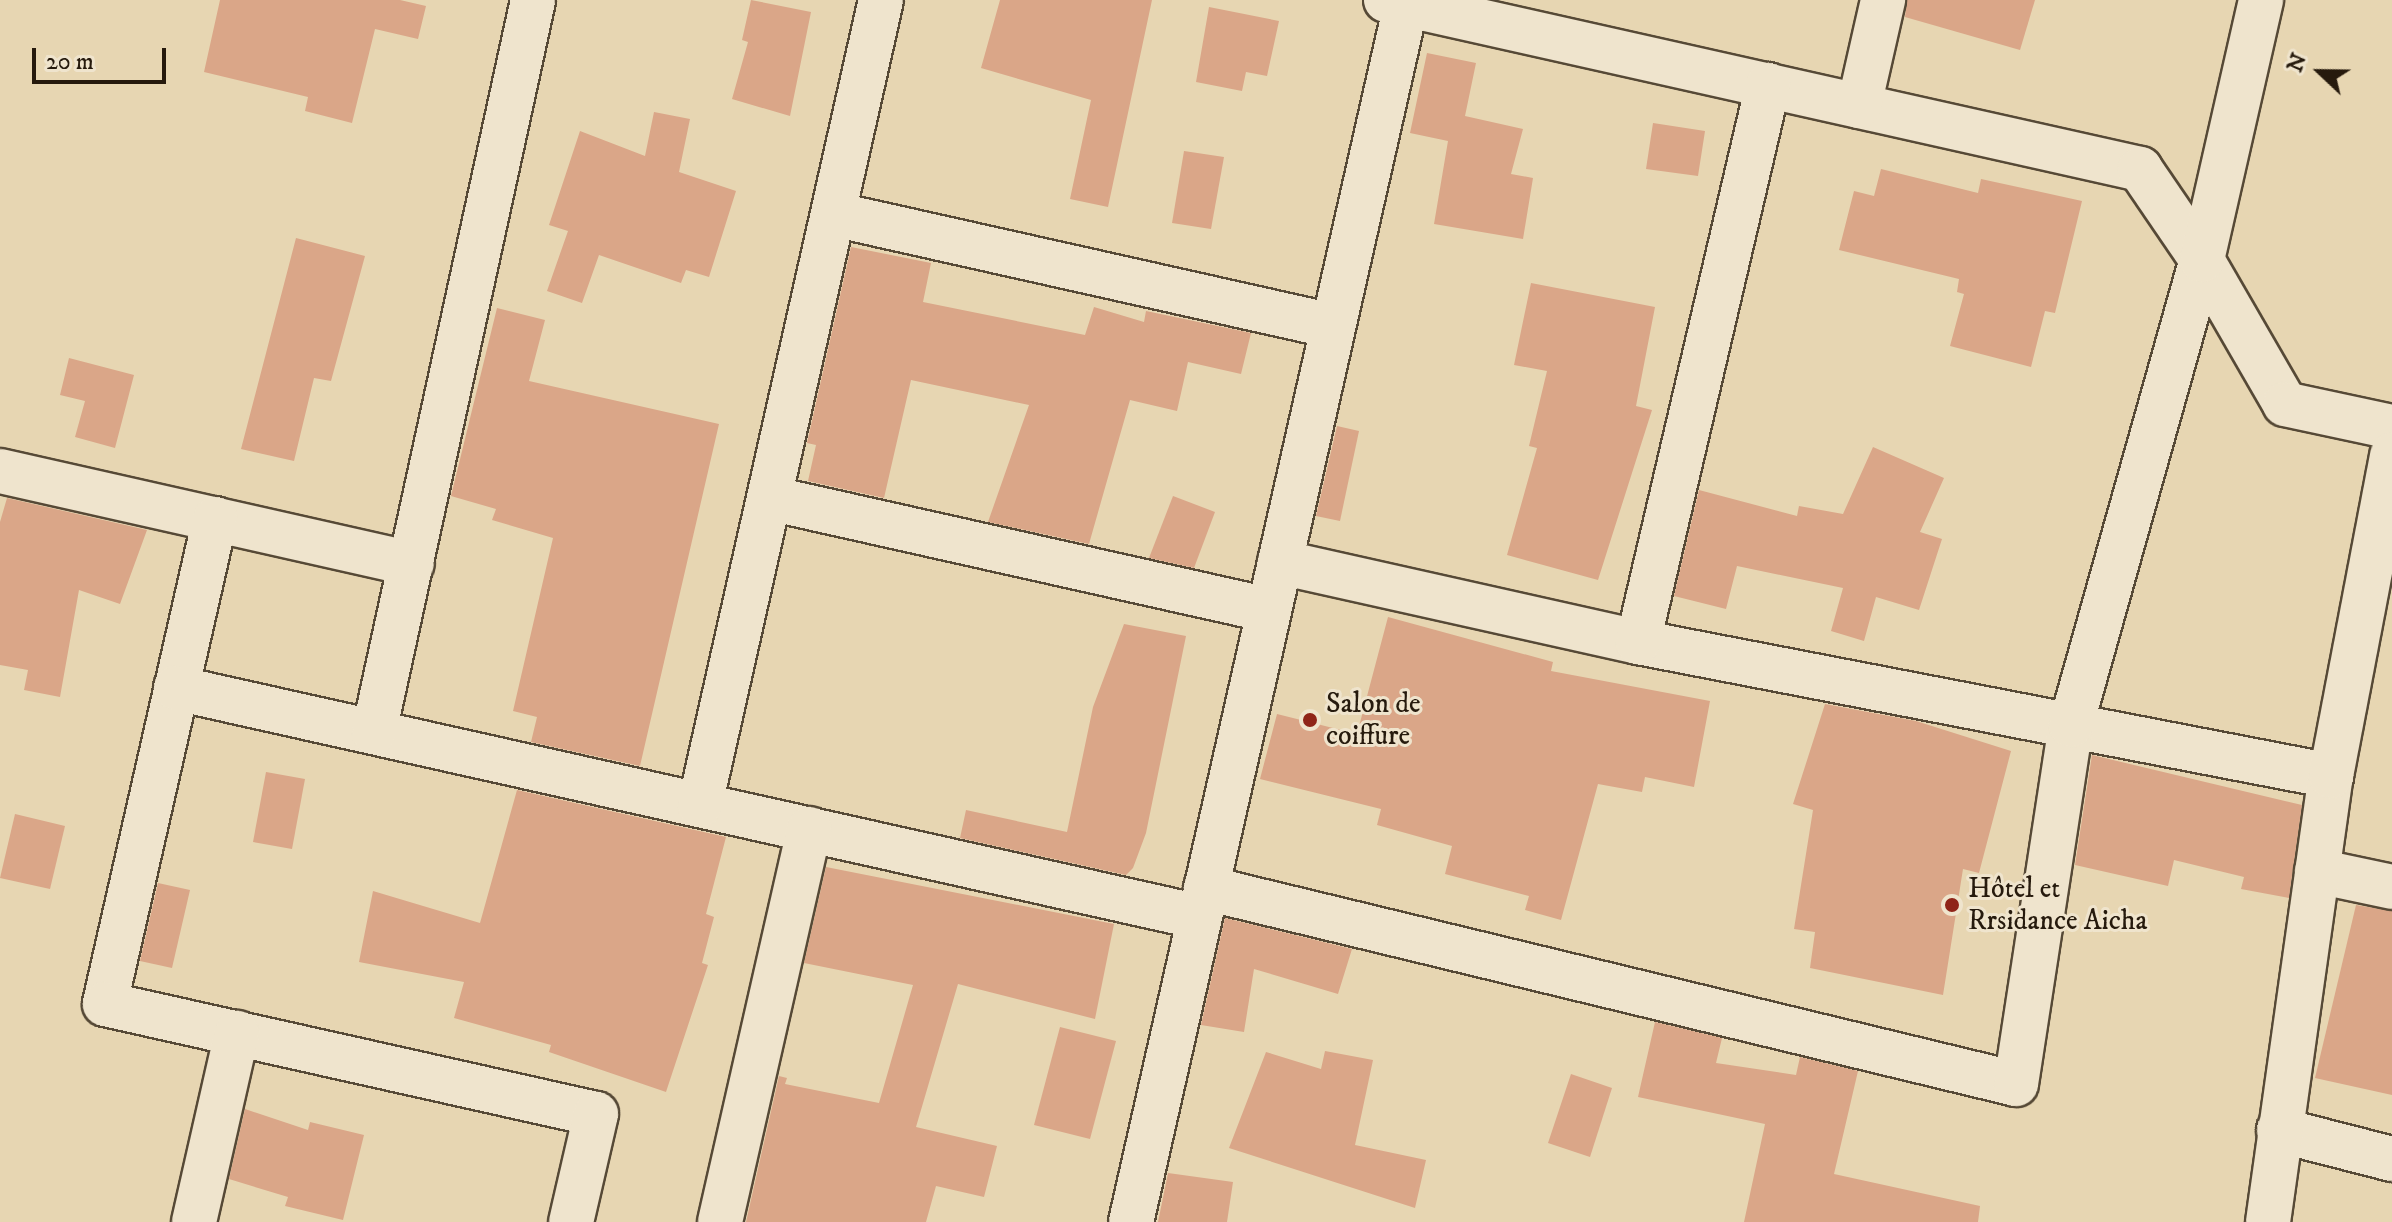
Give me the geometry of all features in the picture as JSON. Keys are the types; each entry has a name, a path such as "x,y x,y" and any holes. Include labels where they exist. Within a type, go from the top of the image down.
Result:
{"street":[{"path":"374,732 533,0"},
{"path":"700,805 881,0"},
{"path":"1859,106 1883,0"},
{"path":"176,688 809,829 1203,902 2016,1084 2071,725 2202,260 2261,0"},
{"path":"1131,1222 1333,326 1400,1 2140,169 2202,260 2285,404 2392,427"},
{"path":"1638,642 1768,85"},
{"path":"833,214 1333,326"},
{"path":"2268,1222 2331,776 2392,455"},
{"path":"0,471 412,564"},
{"path":"769,498 1269,610"},
{"path":"215,519 105,1004 596,1114 571,1222"},
{"path":"1280,562 1638,642 2331,776"},
{"path":"720,1222 809,829"},
{"path":"2317,871 2392,887"},
{"path":"194,1222 237,1033"},
{"path":"2279,1130 2392,1159"}],"building":[{"path":"220,0 400,0 426,6 418,39 375,29 352,123 305,111 308,97 204,72"},
{"path":"751,0 811,12 790,116 732,99 748,42 742,40"},
{"path":"1000,0 1152,0 1108,207 1070,199 1091,100 981,68"},
{"path":"1907,0 2035,0 2020,50 1905,17"},
{"path":"1209,7 1279,21 1267,76 1246,72 1242,91 1196,82"},
{"path":"1427,53 1476,63 1465,116 1523,129 1511,174 1533,178 1523,239 1434,224 1448,141 1410,133"},
{"path":"654,112 690,119 679,172 736,191 709,277 686,270 681,283 599,255 582,303 547,291 568,231 549,225 580,131 645,156"},
{"path":"1653,123 1705,131 1698,176 1646,169"},
{"path":"1184,151 1224,157 1211,229 1172,223"},
{"path":"1881,169 1978,193 1981,179 2082,201 2055,313 2045,311 2031,367 1950,346 1964,294 1957,292 1959,279 1839,250 1854,191 1874,196"},
{"path":"296,238 365,256 331,381 314,378 294,461 241,449"},
{"path":"851,247 931,263 923,302 1085,335 1094,307 1144,322 1146,311 1251,333 1241,374 1188,362 1177,411 1130,400 1089,544 988,522 1029,405 911,380 884,498 808,481 816,445 807,443"},
{"path":"1531,283 1655,307 1636,406 1652,410 1598,580 1507,555 1537,448 1529,446 1547,371 1514,365"},
{"path":"497,308 545,320 529,381 719,424 640,766 531,742 537,717 513,711 553,538 492,520 496,509 451,496"},
{"path":"69,358 134,375 115,448 75,437 85,401 60,395"},
{"path":"1337,426 1359,431 1340,521 1316,516"},
{"path":"1873,447 1944,478 1920,532 1942,539 1919,610 1876,597 1864,641 1831,631 1843,588 1737,566 1726,609 1674,596 1699,490 1797,516 1799,506 1843,514"},
{"path":"1173,496 1215,512 1194,568 1149,558"},
{"path":"7,498 147,530 120,604 79,590 60,697 24,690 28,670 0,665 0,522"},
{"path":"1388,617 1553,662 1551,671 1710,701 1694,787 1645,777 1642,792 1598,784 1561,920 1525,910 1529,896 1445,874 1452,846 1377,825 1381,809 1260,779 1277,714 1357,734"},
{"path":"1124,624 1186,636 1146,833 1133,868 1126,875 960,838 966,810 1067,832 1093,707"},
{"path":"1825,704 1916,721 2011,751 1979,873 1963,869 1943,995 1810,968 1815,932 1794,929 1813,810 1793,804"},
{"path":"2092,755 2302,805 2289,898 2241,889 2244,877 2174,860 2168,886 2075,865"},
{"path":"266,772 305,779 292,849 253,842"},
{"path":"517,790 726,837 706,914 714,917 702,963 708,965 666,1092 549,1052 551,1045 454,1018 464,982 359,962 373,891 480,923"},
{"path":"15,814 65,826 50,889 0,878"},
{"path":"826,867 1114,924 1095,1019 958,984 916,1127 997,1146 984,1197 936,1186 926,1222 746,1222 779,1076 787,1078 785,1084 879,1103 913,985 804,963"},
{"path":"158,883 190,890 172,968 140,961"},
{"path":"2356,905 2392,911 2392,1095 2315,1078"},
{"path":"1225,918 1352,949 1338,994 1254,969 1244,1032 1201,1025"},
{"path":"1655,1022 1722,1038 1716,1063 1796,1075 1800,1057 1858,1071 1834,1174 1980,1206 1978,1222 1744,1222 1765,1124 1638,1097"},
{"path":"1060,1027 1116,1041 1090,1139 1034,1125"},
{"path":"1325,1051 1373,1060 1355,1145 1426,1160 1415,1208 1229,1148 1266,1052 1321,1069"},
{"path":"1571,1074 1612,1088 1590,1157 1548,1143"},
{"path":"245,1109 308,1130 310,1122 364,1135 343,1220 285,1206 288,1197 229,1179"},
{"path":"1168,1173 1233,1182 1227,1222 1158,1222"}],"place":[{"name":"Salon de coiffure","path":"1310,720"},
{"name":"Hôtel et Rrsidance Aicha","path":"1952,905"}]}
